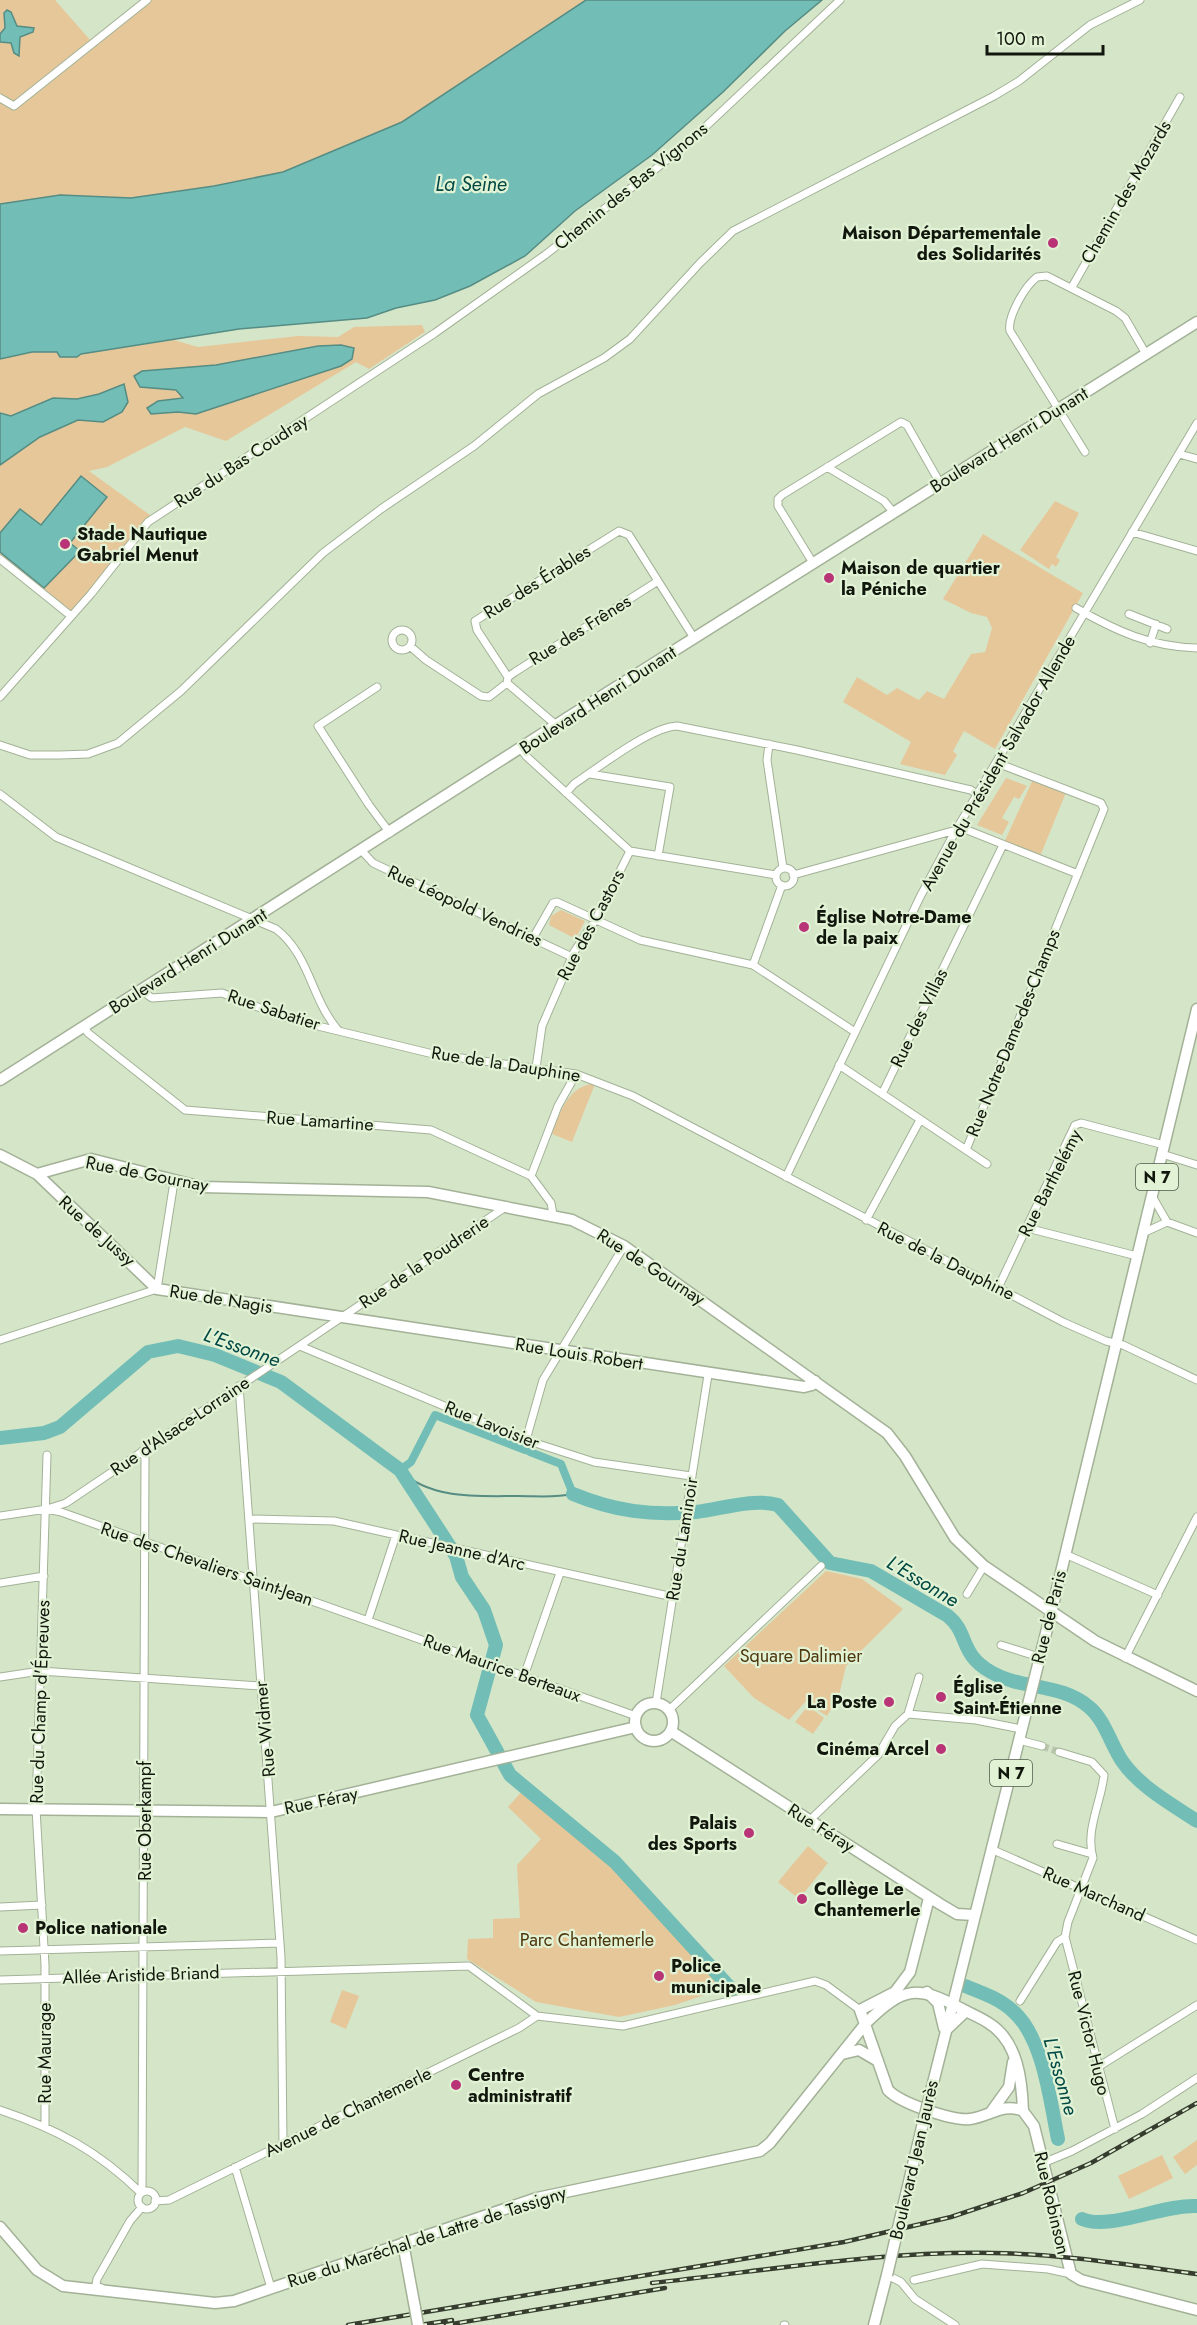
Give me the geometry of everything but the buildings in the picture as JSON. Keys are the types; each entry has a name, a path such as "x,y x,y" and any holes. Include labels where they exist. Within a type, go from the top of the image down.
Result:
{"main road":[{"name":"Boulevard Henri Dunant","path":"0,1080 940,483 1061,412 1197,321"},
{"name":"N 7","path":"1114,1343 1197,1009"},
{"path":"0,1155 37,1174"},
{"name":"Rue de Gournay","path":"37,1174 91,1160 202,1187 409,1190 553,1215 592,1229 624,1246 860,1413 897,1444 951,1532 984,1566 1095,1641 1125,1658 1197,1690"},
{"name":"Rue de Jussy","path":"37,1174 157,1288"},
{"name":"Rue de Nagis","path":"157,1288 342,1318"},
{"name":"Rue Louis Robert","path":"342,1318 708,1375 804,1387 815,1381"},
{"name":"Rue de Paris","path":"954,1999 1065,1554 1114,1343"},
{"path":"656,1703 669,1710 674,1723 672,1732 663,1740 652,1742 642,1737 636,1721 646,1705 656,1703"},
{"name":"Rue Féray","path":"0,1809 272,1812 341,1794 369,1791 636,1721"},
{"name":"Rue Féray","path":"672,1732 929,1898 957,1914 974,1915"},
{"path":"929,1898 910,1972 895,1992 860,2010 888,2090 897,2098 958,2118 973,2119 1007,2108 1023,2111"},
{"path":"910,1972 913,1991 954,1999"},
{"name":"Rue du Maréchal de Lattre de Tassigny","path":"0,2227 47,2278 63,2286 215,2303 234,2301 537,2198 756,2153 770,2144 866,2023 882,2008 913,1991"},
{"path":"927,1992 938,2003 945,2032"},
{"name":"Rue Robinson","path":"954,1999 966,2011 993,2026 1013,2053 1020,2077 1023,2111 1034,2126 1071,2274 1081,2280 1197,2310"},
{"name":"Boulevard Jean Jaurès","path":"874,2325 954,1999"},
{"path":"945,2032 966,2011"},
{"path":"842,2054 859,2050 878,2061"},
{"path":"991,2112 1009,2087 1013,2053"},
{"path":"404,2243 418,2325"}],"street":[{"path":"0,98 14,106 147,0"},
{"name":"Chemin des Bas Vignons","path":"435,333 545,255 685,146 840,0"},
{"path":"0,745 30,755 60,755 88,754 118,743 164,707 322,553 381,509 474,446 538,394 604,358 630,339 733,231 994,96 1019,81 1090,25 1140,0"},
{"name":"Chemin des Mozards","path":"1072,287 1180,97"},
{"path":"1085,452 1018,346 1009,324 1033,279 1047,276 1072,287 1125,318 1146,354"},
{"name":"Rue du Bas Coudray","path":"0,697 71,616 148,522 435,333"},
{"path":"813,563 778,506 778,499 827,467 897,423 907,425 940,483"},
{"name":"Avenue du Président Salvador Allende","path":"786,1177 855,1032 956,830 1197,423"},
{"path":"1179,454 1197,459"},
{"path":"827,467 884,501 894,513"},
{"name":"Rue des Érables","path":"507,680 477,630 475,621 619,531 625,531 658,581"},
{"path":"1132,532 1197,551"},
{"path":"0,559 71,616"},
{"path":"658,581 694,638"},
{"name":"Rue des Frênes","path":"410,646 426,660 485,698 493,695 507,680 658,581"},
{"path":"1076,608 1100,622 1150,643 1197,648"},
{"path":"1129,614 1167,629"},
{"path":"1150,643 1156,624"},
{"path":"507,680 556,725"},
{"path":"377,687 318,726 390,833"},
{"path":"566,793 640,740 671,726 705,730 769,744 971,790 978,795"},
{"path":"769,744 767,760 783,868"},
{"path":"521,748 566,793 630,851 776,875 782,885"},
{"name":"Rue Notre-Dame-des-Champs","path":"966,1150 1078,874 1103,805 997,763"},
{"path":"590,774 670,787 658,856"},
{"path":"0,794 56,837 276,929 296,948 323,1010 338,1030"},
{"path":"794,875 956,830 967,830 1078,874"},
{"name":"Rue des Villas","path":"882,1094 1003,845"},
{"name":"Rue Léopold Vendries","path":"362,851 373,863 572,957"},
{"name":"Rue des Castors","path":"536,1068 542,1026 579,941 596,919 630,851"},
{"path":"783,868 790,870 794,875"},
{"path":"776,875 783,868"},
{"path":"782,885 790,884 794,875"},
{"path":"753,965 782,885"},
{"path":"533,938 555,901 640,940 753,965 855,1032"},
{"name":"Rue Sabatier","path":"142,991 152,998 222,993 281,1016 338,1030"},
{"name":"Rue Lamartine","path":"84,1027 185,1110 423,1129 531,1176 551,1203 553,1215"},
{"name":"Rue de la Dauphine","path":"338,1030 424,1052 576,1074 633,1096 1063,1322 1123,1345 1197,1380"},
{"path":"839,1065 987,1164"},
{"path":"531,1176 558,1106 576,1074"},
{"path":"866,1220 920,1120"},
{"name":"Rue Barthelémy","path":"998,1288 1077,1123 1163,1149"},
{"path":"1163,1149 1197,1165"},
{"path":"157,1288 174,1182"},
{"path":"1152,1196 1167,1222 1197,1233"},
{"name":"Rue de la Poudrerie","path":"342,1318 507,1206"},
{"path":"1143,1233 1167,1222"},
{"path":"1027,1228 1137,1256"},
{"path":"526,1440 538,1391 624,1246"},
{"name":"Rue de Nagis","path":"0,1340 157,1288"},
{"name":"Rue d'Alsace-Lorraine","path":"47,1509 66,1503 342,1318"},
{"name":"Rue Lavoisier","path":"300,1346 526,1440 594,1462 691,1476"},
{"name":"Rue du Laminoir","path":"656,1703 708,1375"},
{"name":"Rue Widmer","path":"239,1386 282,1971 282,2144"},
{"name":"Rue Oberkampf","path":"142,1451 145,1458 146,1678 142,2193"},
{"name":"Rue du Champ d'Épreuves","path":"45,1949 36,1809 47,1455"},
{"path":"0,1516 47,1509"},
{"name":"Rue des Chevaliers Saint-Jean","path":"47,1509 368,1620"},
{"path":"1125,1658 1197,1517"},
{"name":"Rue Jeanne d'Arc","path":"250,1520 334,1521 673,1597"},
{"path":"368,1620 396,1535"},
{"path":"1065,1554 1158,1595"},
{"path":"669,1710 821,1566"},
{"path":"967,1594 984,1566"},
{"path":"524,1676 560,1573"},
{"path":"0,1582 44,1576"},
{"name":"Rue Maurice Berteaux","path":"368,1620 524,1676 636,1721"},
{"path":"1001,1645 1039,1657"},
{"path":"0,1677 40,1671 261,1686"},
{"path":"810,1820 878,1755 895,1726 908,1714 920,1677"},
{"path":"908,1714 976,1720 1020,1735 1042,1746"},
{"path":"1020,2001 1057,1942 1065,1937 1093,1857 1090,1833 1104,1775 1092,1762 1059,1752"},
{"path":"1057,1844 1092,1854"},
{"name":"Rue Marchand","path":"991,1849 1197,1940"},
{"path":"0,1907 42,1905"},
{"name":"Rue Victor Hugo","path":"1065,1937 1115,2129"},
{"name":"Allée Aristide Briand","path":"0,1951 280,1943"},
{"name":"Rue Maurage","path":"45,1949 45,2127"},
{"name":"Allée Aristide Briand","path":"0,1980 469,1966 537,2016"},
{"path":"537,2016 623,2026 815,1981 826,1985 860,2010"},
{"path":"1098,2067 1197,2005"},
{"name":"Avenue de Chantemerle","path":"155,2201 169,2200 519,2028 537,2016"},
{"path":"1043,2163 1115,2129 1197,2078"},
{"path":"0,2110 45,2127 95,2153 142,2193"},
{"path":"235,2167 271,2288"},
{"path":"142,2193 150,2192 155,2201 150,2208 142,2207"},
{"path":"142,2193 138,2200 142,2207"},
{"path":"96,2285 97,2279 130,2221 142,2207"},
{"path":"914,2280 982,2264 1048,2269 1071,2274"},
{"path":"887,2275 903,2283 915,2300 955,2325"},
{"path":"85,2290 96,2285 114,2292"}],"green space":[{"path":"0,0 55,0 91,41 143,0 586,0 402,122 283,172 214,186 131,198 60,195 0,204"},
{"path":"422,325 425,332 369,369 356,362 226,441 185,427 107,467 89,471 154,518 71,616 0,559 0,359 39,351 57,352 77,357 81,354 174,340 198,347 298,336 338,337 354,327"},
{"path":"1055,501 1079,513 1056,557 1060,560 1056,567 1052,564 1049,569 1020,550"},
{"path":"983,534 1083,593 995,749 964,731 953,751 957,755 945,775 900,764 911,742 843,702 857,677 887,695 897,688 919,700 927,691 944,699 971,654 985,652 992,628 987,617 971,613 943,599"},
{"path":"1034,777 1067,790 1039,859 1003,845"},
{"path":"1006,778 1027,786 1019,799 1014,797 1002,818 1009,822 1002,835 977,825"},
{"path":"561,910 585,921 577,936 572,937 549,925 551,916"},
{"path":"595,1084 572,1142 552,1134 562,1109 572,1095 586,1085"},
{"name":"Square Dalimier","path":"826,1571 862,1579 903,1609 846,1666 839,1695 827,1716 805,1702 789,1720 754,1698 724,1666"},
{"path":"808,1706 824,1718 813,1734 795,1722"},
{"name":"Parc Chantemerle","path":"523,1790 624,1877 725,1988 675,2005 619,2017 536,2002 467,1959 468,1939 493,1938 493,1919 520,1918 517,1865 541,1839 508,1807"},
{"path":"808,1846 828,1863 799,1899 778,1882"},
{"path":"342,1990 359,1996 346,2029 330,2022"},
{"path":"1197,2140 1197,2165 1185,2174 1173,2157"},
{"path":"1162,2155 1173,2178 1129,2199 1118,2176"}],"water":[{"name":"La Seine","path":"586,0 822,0 785,31 723,92 652,155 575,211 525,256 470,286 435,300 396,308 367,318 239,329 81,354 77,357 60,357 57,352 32,352 0,359 0,204 60,195 131,198 214,186 283,172 402,122"},
{"path":"7,10 11,12 17,26 34,28 33,32 20,37 19,56 14,53 11,43 0,42 0,34 5,28 4,13"},
{"path":"341,345 354,348 352,359 341,366 196,414 178,412 151,414 147,408 158,401 183,398 176,390 140,387 134,376 142,371 216,365 318,346"},
{"path":"124,384 128,402 122,412 103,422 78,420 40,437 0,465 0,413 11,416 53,398 77,399 99,394"},
{"path":"81,476 107,497 70,543 80,551 44,588 0,552 0,533 20,509 41,525"}],"waterway":[{"path":"0,1438 44,1433 60,1427 148,1352 178,1346 215,1355 281,1382 400,1470 456,1556 462,1577 484,1610 496,1645 477,1715 510,1775 615,1862 733,1991"},
{"name":"L'Essonne","path":"400,1470 411,1462 435,1415 525,1450"},
{"name":"L'Essonne","path":"530,1452 561,1464 573,1494"},
{"name":"L'Essonne","path":"400,1470 412,1480 426,1487 456,1494 471,1496 573,1494"},
{"name":"L'Essonne","path":"573,1494 603,1505 648,1513 696,1512 758,1503 778,1505 830,1563 871,1571 948,1616 959,1629 974,1658 991,1672 1015,1682 1066,1694 1089,1707 1095,1712 1118,1755 1129,1770 1156,1794 1197,1821"},
{"name":"L'Essonne","path":"965,1986 1003,2003 1024,2024 1039,2054 1058,2139"},
{"name":"L'Essonne","path":"1082,2219 1106,2222 1184,2206 1197,2206"}],"tunnel":[{"path":"1042,1746 1059,1752"}],"railway":[{"path":"348,2325 844,2242 951,2217 1023,2193 1091,2163 1197,2103"},
{"path":"652,2283 865,2258 950,2253 1044,2255 1197,2274"},
{"path":"446,2325 665,2288"},
{"path":"420,2325 452,2320"}],"place":[{"name":"Maison Départementale des Solidarités","path":"1053,243"},
{"name":"Stade Nautique Gabriel Menut","path":"65,544"},
{"name":"Maison de quartier la Péniche","path":"829,578"},
{"name":"Église Notre-Dame de la paix","path":"804,927"},
{"name":"Église Saint-Étienne","path":"941,1697"},
{"name":"La Poste","path":"889,1702"},
{"name":"Cinéma Arcel","path":"941,1749"},
{"name":"Palais des Sports","path":"749,1833"},
{"name":"Collège Le Chantemerle","path":"802,1899"},
{"name":"Police nationale","path":"23,1928"},
{"name":"Police municipale","path":"659,1976"},
{"name":"Centre administratif","path":"456,2085"}]}
